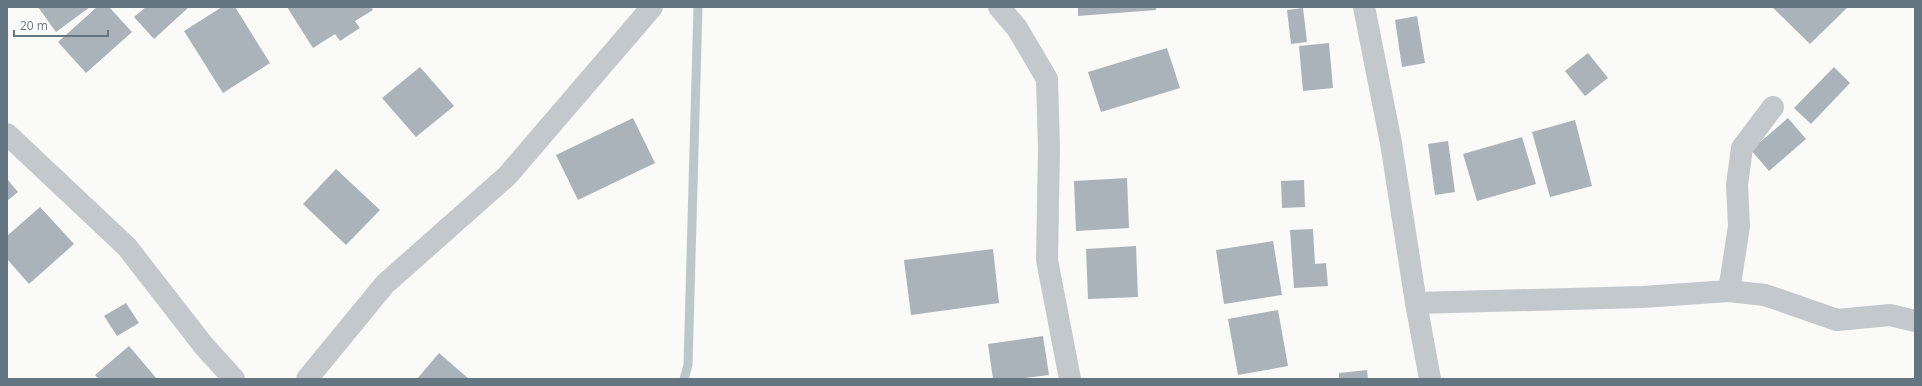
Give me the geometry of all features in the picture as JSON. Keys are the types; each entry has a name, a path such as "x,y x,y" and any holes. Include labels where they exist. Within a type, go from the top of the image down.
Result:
{"street":[{"path":"307,379 385,284 508,176 652,7"},
{"path":"999,7 1016,28 1047,79 1049,148 1047,260 1070,379"},
{"path":"1364,7 1391,142 1416,303 1430,379"},
{"path":"1730,291 1739,226 1737,185 1742,148 1773,107"},
{"path":"7,134 127,248 204,346 234,379"},
{"path":"1416,303 1642,297 1730,291 1765,295 1837,320 1890,314 1915,321"}],"building":[{"path":"38,7 90,7 56,32"},
{"path":"97,7 109,7 132,32 86,73 58,42"},
{"path":"146,7 189,7 154,39 134,17"},
{"path":"222,7 235,7 270,63 223,93 184,31"},
{"path":"287,7 371,7 373,10 355,21 360,28 340,41 335,34 313,48"},
{"path":"1078,7 1156,7 1156,10 1078,16"},
{"path":"1772,7 1848,7 1810,44"},
{"path":"1303,8 1307,42 1291,44 1287,10"},
{"path":"1417,16 1425,63 1402,67 1395,20"},
{"path":"1329,43 1333,88 1303,91 1299,46"},
{"path":"1167,48 1180,88 1101,112 1088,72"},
{"path":"1588,53 1608,78 1585,96 1565,71"},
{"path":"420,67 454,106 416,137 382,98"},
{"path":"1834,67 1850,83 1811,124 1794,108"},
{"path":"633,118 655,163 578,200 556,155"},
{"path":"1788,118 1806,139 1769,171 1751,150"},
{"path":"1575,120 1592,186 1550,197 1532,132"},
{"path":"1522,137 1536,184 1477,201 1463,154"},
{"path":"1448,141 1455,192 1435,195 1428,144"},
{"path":"336,169 380,210 346,245 303,204"},
{"path":"1127,178 1129,228 1076,231 1074,181"},
{"path":"7,179 18,192 7,201"},
{"path":"1304,180 1305,207 1282,208 1281,181"},
{"path":"40,207 74,244 29,284 7,259 7,236"},
{"path":"1313,229 1315,264 1326,263 1328,286 1294,288 1290,230"},
{"path":"1273,241 1282,295 1224,304 1216,250"},
{"path":"1136,246 1138,297 1088,299 1086,249"},
{"path":"993,249 999,303 911,315 904,260"},
{"path":"126,303 139,323 117,336 104,316"},
{"path":"1278,310 1288,366 1238,375 1228,319"},
{"path":"1043,336 1049,375 1017,379 993,379 988,344"},
{"path":"129,346 157,379 99,379 95,375"},
{"path":"439,353 469,379 417,379"},
{"path":"1367,370 1368,379 1339,379 1339,373"}],"waterway":[{"path":"684,379 688,365 698,7"}]}
